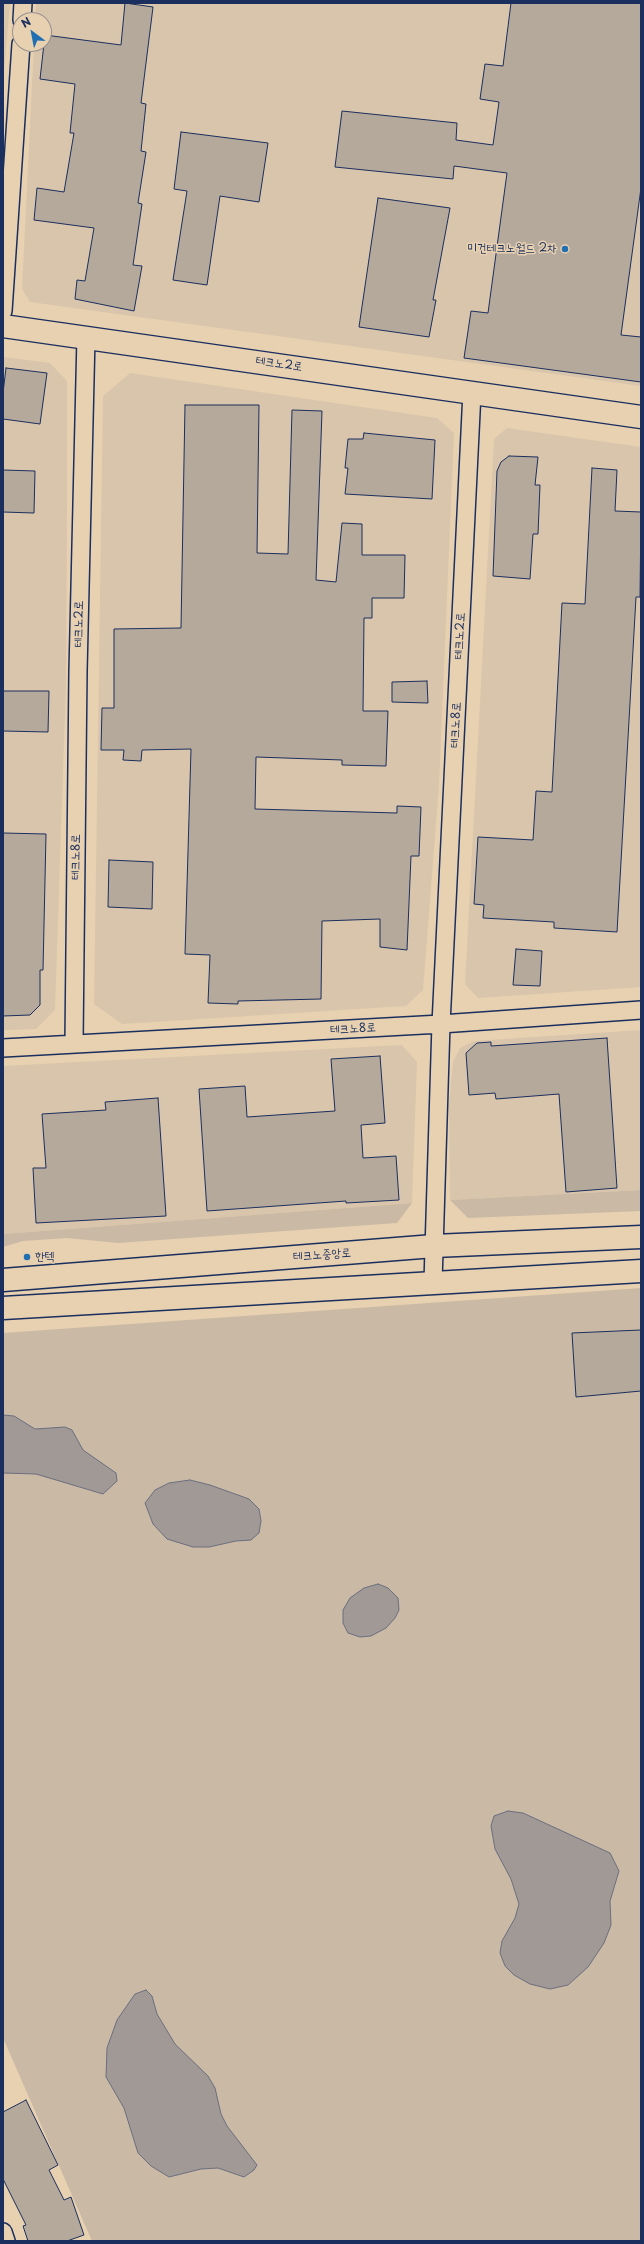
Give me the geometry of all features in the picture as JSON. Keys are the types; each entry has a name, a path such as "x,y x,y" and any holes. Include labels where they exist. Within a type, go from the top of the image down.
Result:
{"main road":[{"name":"테크노2로","path":"3,326 641,416"},
{"name":"테크노중앙로","path":"3,1280 434,1246 641,1237"},
{"path":"3,1308 641,1271"}],"street":[{"path":"3,311 20,52"},
{"name":"테크노2로","path":"78,671 86,337"},
{"name":"테크노2로","path":"458,689 472,392"},
{"name":"테크노8로","path":"74,1042 78,671"},
{"name":"테크노8로","path":"441,1024 458,689"},
{"name":"테크노8로","path":"3,1048 74,1042 441,1024 641,1010"},
{"path":"433,1282 441,1024"},
{"path":"3,2232 6,2241"}],"shaded area":[{"path":"3,3 10,3 3,84"},
{"path":"36,3 641,3 641,386 30,302 22,289 34,52 52,52 52,12 35,12"},
{"path":"3,357 50,363 67,381 67,514 66,684 55,1010 36,1029 3,1030"},
{"path":"130,373 437,418 454,433 439,786 423,990 406,1006 122,1024 94,1004 103,396"},
{"path":"507,428 641,447 641,987 478,998 465,984 494,439"},
{"path":"641,1030 641,1190 450,1200 449,1104 453,1062 460,1048 474,1041"},
{"path":"402,1045 417,1062 412,1203 3,1234 3,1066"},
{"path":"641,1190 641,1211 468,1218 450,1200"},
{"path":"412,1203 397,1223 118,1243 67,1238 23,1241 3,1247 3,1234"},
{"path":"641,1288 641,2241 92,2241 3,2038 3,1333"},
{"path":"3,1415 14,1416 35,1429 65,1427 72,1430 83,1450 116,1473 117,1481 103,1494 36,1474 3,1473"},
{"path":"190,1480 210,1485 249,1499 259,1509 261,1521 259,1533 251,1540 236,1541 209,1547 193,1547 167,1539 153,1524 145,1503 155,1490 169,1483"},
{"path":"378,1584 388,1588 398,1598 399,1610 395,1618 386,1628 371,1636 360,1637 348,1633 343,1623 343,1610 350,1598 364,1588"},
{"path":"508,1811 523,1813 610,1853 619,1871 610,1901 611,1925 604,1943 588,1967 568,1985 550,1989 530,1984 514,1975 505,1966 500,1953 502,1941 515,1918 519,1904 511,1879 495,1849 491,1826 494,1816"},
{"path":"146,1990 152,1996 157,2014 175,2044 208,2076 215,2088 221,2114 227,2126 257,2165 254,2170 244,2177 218,2168 201,2169 169,2177 151,2166 138,2153 124,2108 106,2077 107,2048 117,2020 135,1994"}],"building":[{"path":"125,3 153,7 141,103 146,104 141,151 146,152 138,203 142,204 133,265 142,266 134,311 75,299 77,280 85,281 94,228 34,220 37,188 64,192 74,133 70,133 75,84 40,79 43,52 52,52 52,36 121,45"},
{"name":"미건테크노월드 2차","path":"511,3 641,3 641,188 621,335 641,337 641,382 464,358 471,311 488,313 507,173 454,166 453,179 335,167 342,111 457,123 456,140 493,145 499,102 480,99 485,64 503,66"},
{"path":"181,132 268,143 259,202 220,196 207,285 173,280 187,191 174,189"},
{"path":"378,198 450,208 433,300 436,300 429,337 359,327"},
{"path":"6,368 47,373 40,424 3,419 3,393"},
{"path":"185,405 259,405 257,553 288,554 292,410 322,411 316,580 336,582 342,523 362,524 362,555 405,555 404,598 372,598 372,618 364,618 363,711 388,711 386,766 342,765 342,760 256,757 255,809 397,813 397,806 421,807 419,856 411,856 407,950 380,947 380,919 322,921 321,999 238,1001 238,1004 208,1003 210,955 185,954 191,749 142,750 141,761 123,760 124,750 101,750 102,708 114,708 114,629 181,628"},
{"path":"364,433 435,440 432,499 345,494 348,468 345,468 348,439 363,439"},
{"path":"509,456 538,457 535,485 540,485 538,534 533,534 530,579 493,576 497,471 501,462"},
{"path":"592,468 617,470 615,511 641,512 640,597 636,597 617,932 554,928 554,922 483,918 484,905 474,904 478,837 533,840 536,791 552,792 562,603 585,604"},
{"path":"3,470 35,471 34,513 3,512"},
{"path":"427,681 428,703 392,702 392,682"},
{"path":"3,691 49,691 48,732 3,731"},
{"path":"3,833 46,834 43,970 40,970 40,1005 30,1015 3,1016"},
{"path":"109,860 153,862 152,909 108,907"},
{"path":"516,949 542,951 540,986 513,985"},
{"path":"607,1038 617,1188 566,1192 559,1094 496,1099 495,1093 469,1095 466,1053 477,1043 491,1042 491,1046"},
{"path":"380,1056 385,1123 361,1125 363,1158 396,1156 399,1200 346,1203 346,1201 207,1211 199,1089 245,1086 247,1117 335,1111 331,1059"},
{"path":"158,1098 166,1216 36,1223 33,1168 46,1168 42,1114 106,1110 105,1102"},
{"path":"641,1330 641,1391 576,1397 572,1333"},
{"path":"26,2100 58,2165 49,2170 64,2200 71,2197 84,2235 67,2241 28,2241 23,2226 26,2225 3,2179 3,2112"}],"place":[{"name":"미건테크노월드 2차","path":"565,249"},
{"name":"한텍","path":"27,1257"}]}
